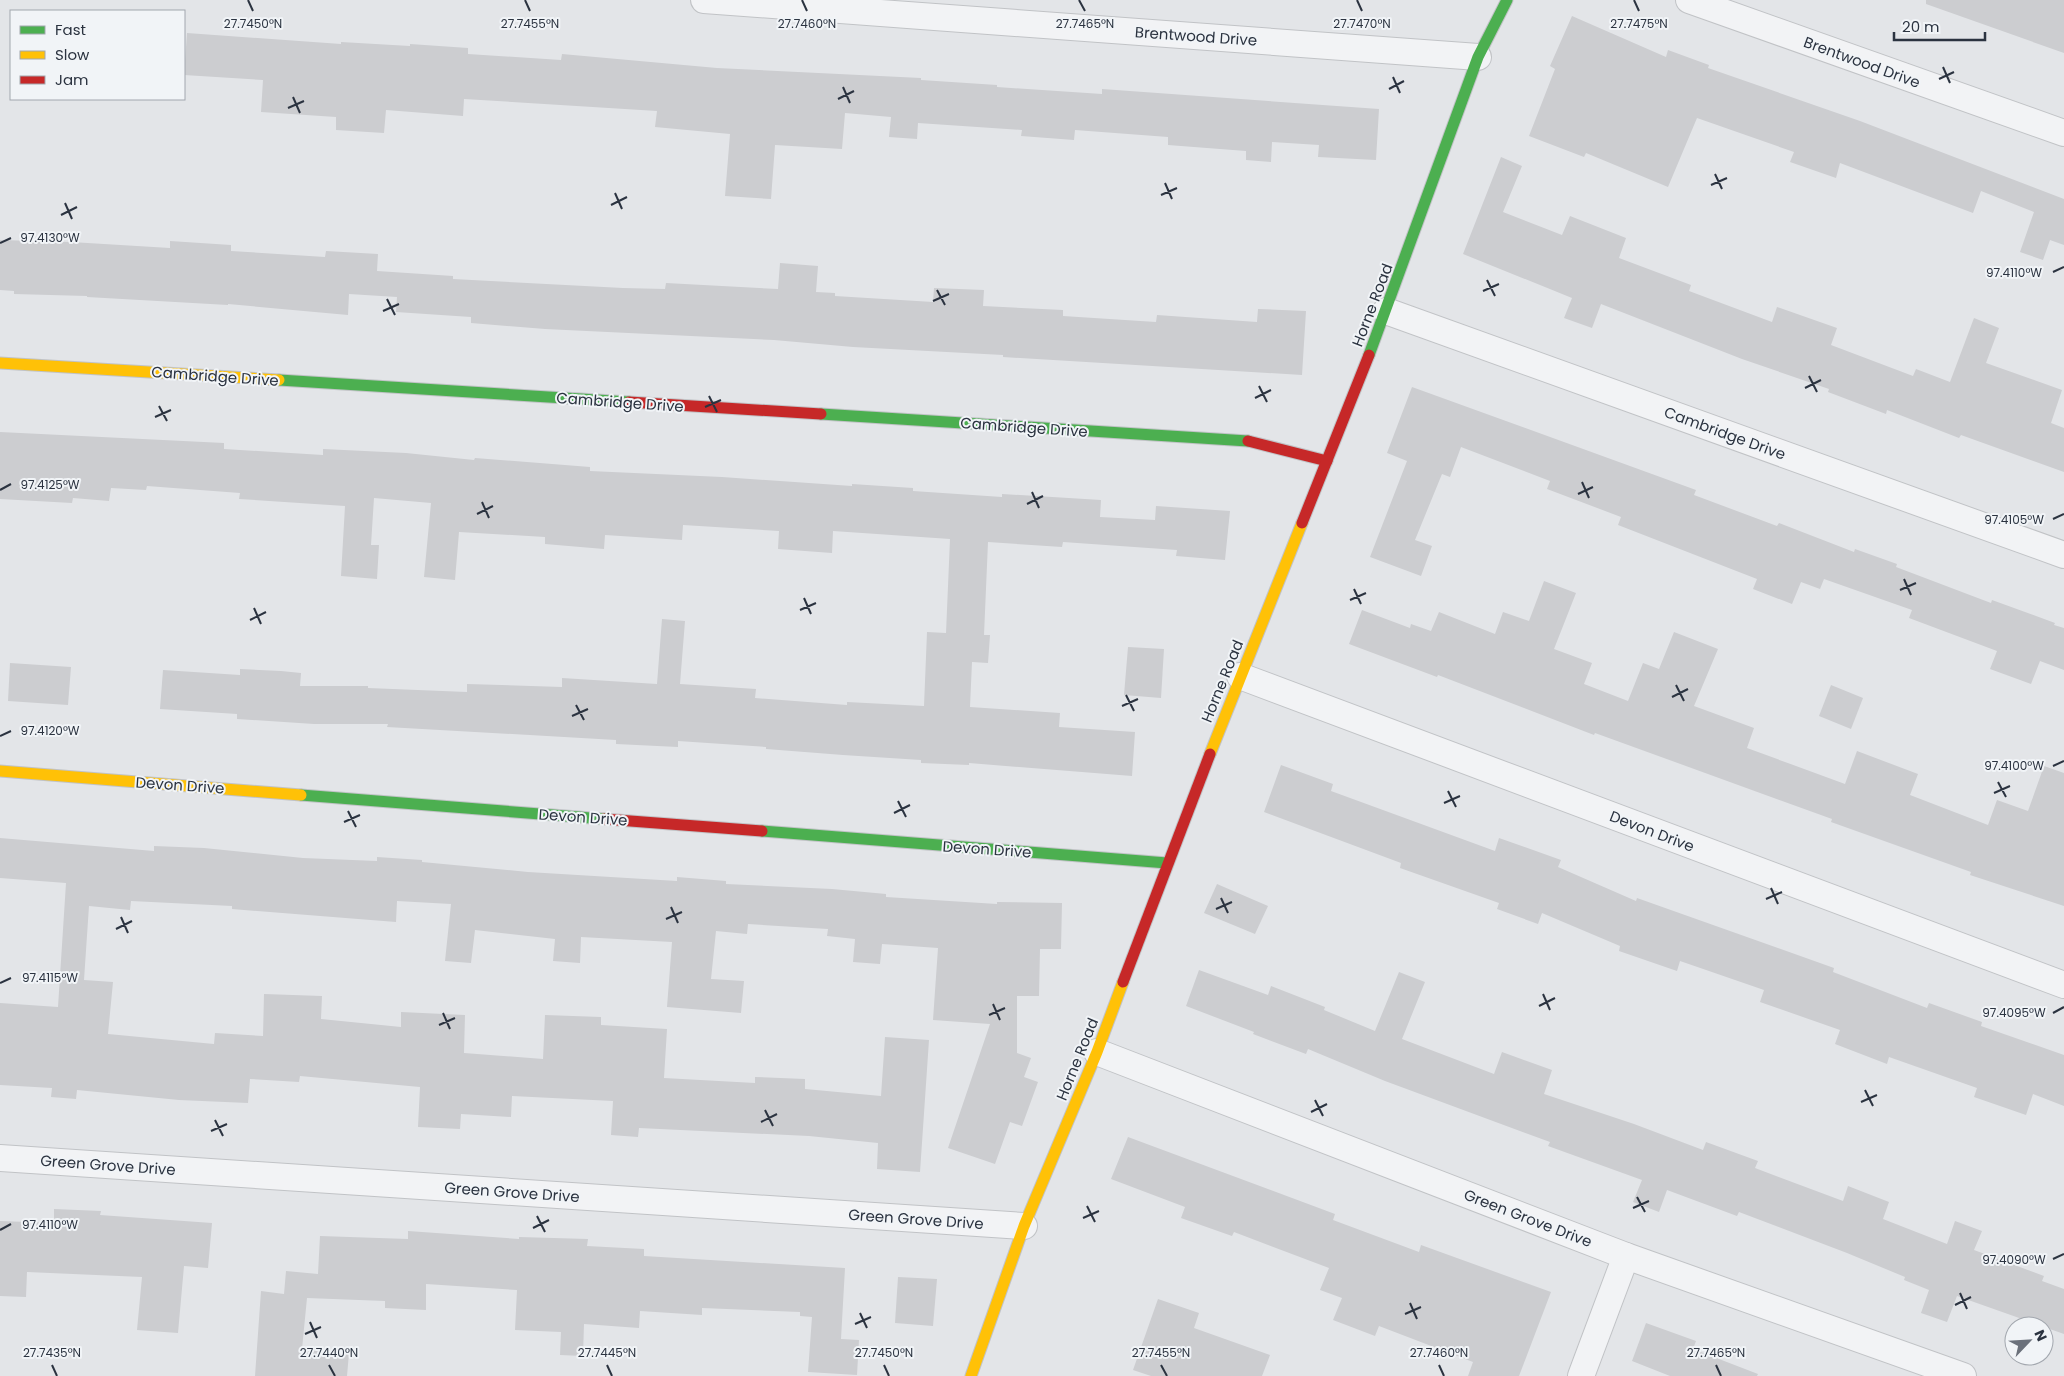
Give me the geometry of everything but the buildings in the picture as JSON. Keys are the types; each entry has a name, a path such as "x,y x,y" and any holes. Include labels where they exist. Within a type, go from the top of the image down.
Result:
{"street":[{"name":"Brentwood Drive","path":"704,0 1478,57"},
{"name":"Horne Road","path":"971,1376 1024,1226 1097,1052 1167,863 1240,676 1386,312 1478,57 1507,0"},
{"name":"Brentwood Drive","path":"1689,0 2064,133"},
{"name":"Cambridge Drive","path":"1386,312 2064,555"},
{"name":"Cambridge Drive","path":"0,362 1248,441 1327,462"},
{"name":"Devon Drive","path":"1240,676 2064,986"},
{"name":"Devon Drive","path":"0,771 1167,863"},
{"name":"Green Grove Drive","path":"1097,1052 1626,1256 1963,1376"},
{"name":"Green Grove Drive","path":"0,1158 1024,1226"},
{"path":"1580,1376 1626,1256"}],"traffic: fast":[{"path":"1369,355 1478,57 1507,0"},
{"path":"279,380 629,402"},
{"path":"821,414 1248,441"},
{"path":"301,795 604,819"},
{"path":"762,831 1167,863"}],"traffic: slow":[{"path":"0,363 279,380"},
{"path":"1210,754 1302,523"},
{"path":"0,771 301,795"},
{"path":"971,1376 1024,1226 1097,1052 1123,982"}],"traffic: jam":[{"path":"1302,523 1369,355"},
{"path":"629,402 821,414"},
{"path":"1248,441 1327,461"},
{"path":"1123,982 1210,754"},
{"path":"604,819 762,831"}]}
